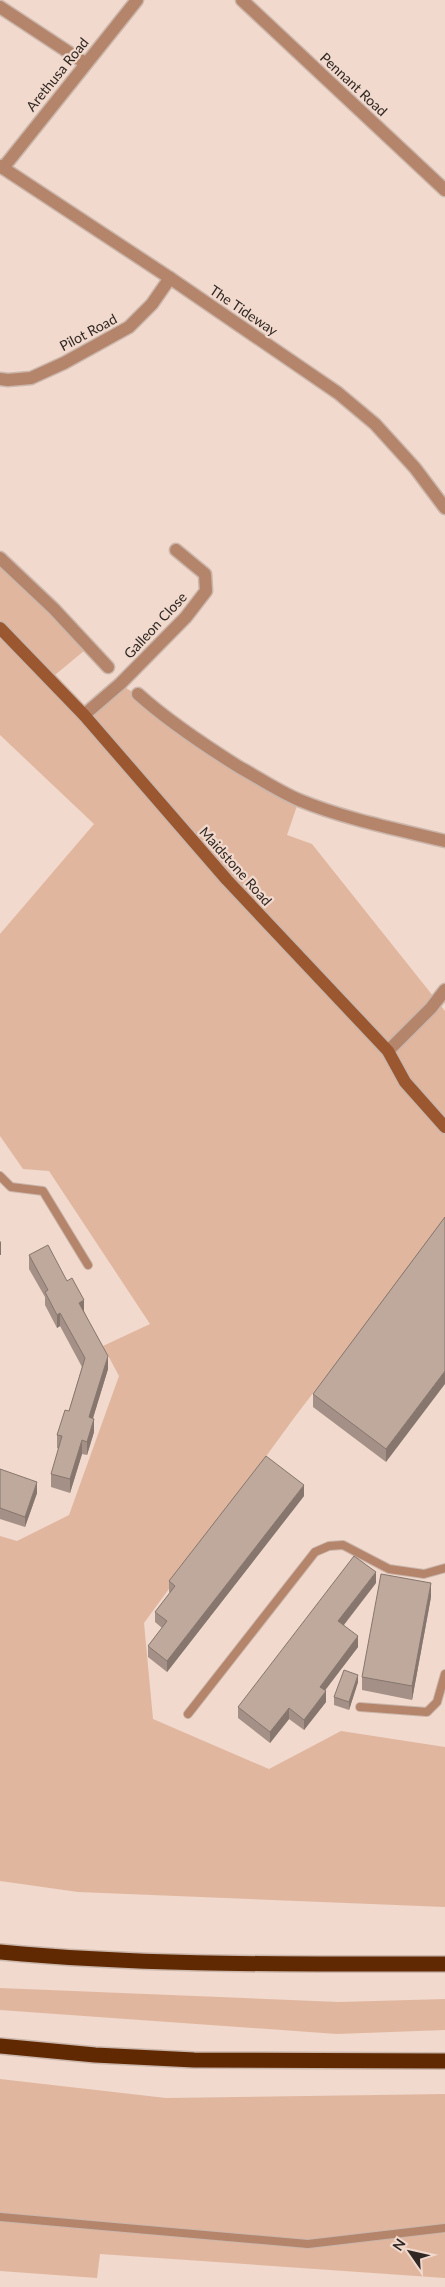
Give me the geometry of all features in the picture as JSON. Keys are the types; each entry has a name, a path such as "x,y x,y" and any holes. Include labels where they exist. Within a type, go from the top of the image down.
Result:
{"highway":[{"path":"0,1952 112,1960 211,1964 445,1964"},
{"path":"0,2046 95,2055 194,2060 445,2061"}],"main road":[{"name":"Maidstone Road","path":"0,628 84,715 226,880 388,1051 404,1082 435,1119 445,1127"}],"street":[{"name":"Arethusa Road","path":"1,167 137,0"},
{"name":"Pennant Road","path":"242,0 445,190"},
{"path":"0,6 85,64"},
{"name":"The Tideway","path":"1,167 170,278 346,399 375,424 415,468 445,508"},
{"name":"Pilot Road","path":"0,378 8,380 31,378 129,328 152,304 170,278"},
{"name":"Galleon Close","path":"84,715 120,684 186,617 206,591 205,574 176,550"},
{"path":"0,558 54,609 108,667"},
{"path":"138,694 154,709 202,744 272,786 300,800 372,823 445,841"},
{"path":"388,1051 431,1008 445,990"}],"lane":[{"path":"0,1176 12,1187 43,1192 88,1265"},
{"path":"188,1714 291,1581 318,1550 340,1545 346,1546 379,1565 406,1572 424,1574 445,1568"},
{"path":"360,1706 427,1712 437,1702 445,1674"},
{"path":"0,2217 308,2244 445,2228"}],"shaded area":[{"path":"0,558 90,646 50,679 83,715 120,684 299,800 287,835 312,844 445,1011 445,1220 294,1418 144,1623 153,1719 269,1769 341,1731 445,1747 445,1907 78,1892 0,1881 0,1536 17,1541 69,1515 119,1376 103,1346 150,1324 49,1171 23,1169 0,1136 0,934 94,824 0,735"},
{"path":"0,1988 339,2002 445,1999 445,2030 337,2034 0,2010"},
{"path":"0,2079 166,2098 445,2094 445,2278 100,2254 97,2278 0,2271"}],"building":[{"path":"445,1217 445,1371 386,1449 313,1394"},
{"path":"48,1245 67,1281 72,1278 84,1300 79,1303 108,1356 89,1417 94,1419 87,1442 82,1440 70,1479 51,1474 62,1436 57,1435 65,1410 69,1411 85,1358 60,1313 57,1315 45,1292 48,1290 29,1255"},
{"path":"266,1456 304,1485 167,1661 148,1646 167,1621 155,1612 175,1586 169,1581"},
{"path":"0,1469 37,1482 25,1517 0,1508"},
{"path":"354,1556 376,1572 338,1621 358,1636 320,1687 326,1691 304,1720 289,1708 270,1732 238,1707"},
{"path":"381,1574 431,1583 412,1686 362,1677"},
{"path":"344,1670 358,1675 349,1702 334,1697"}]}
